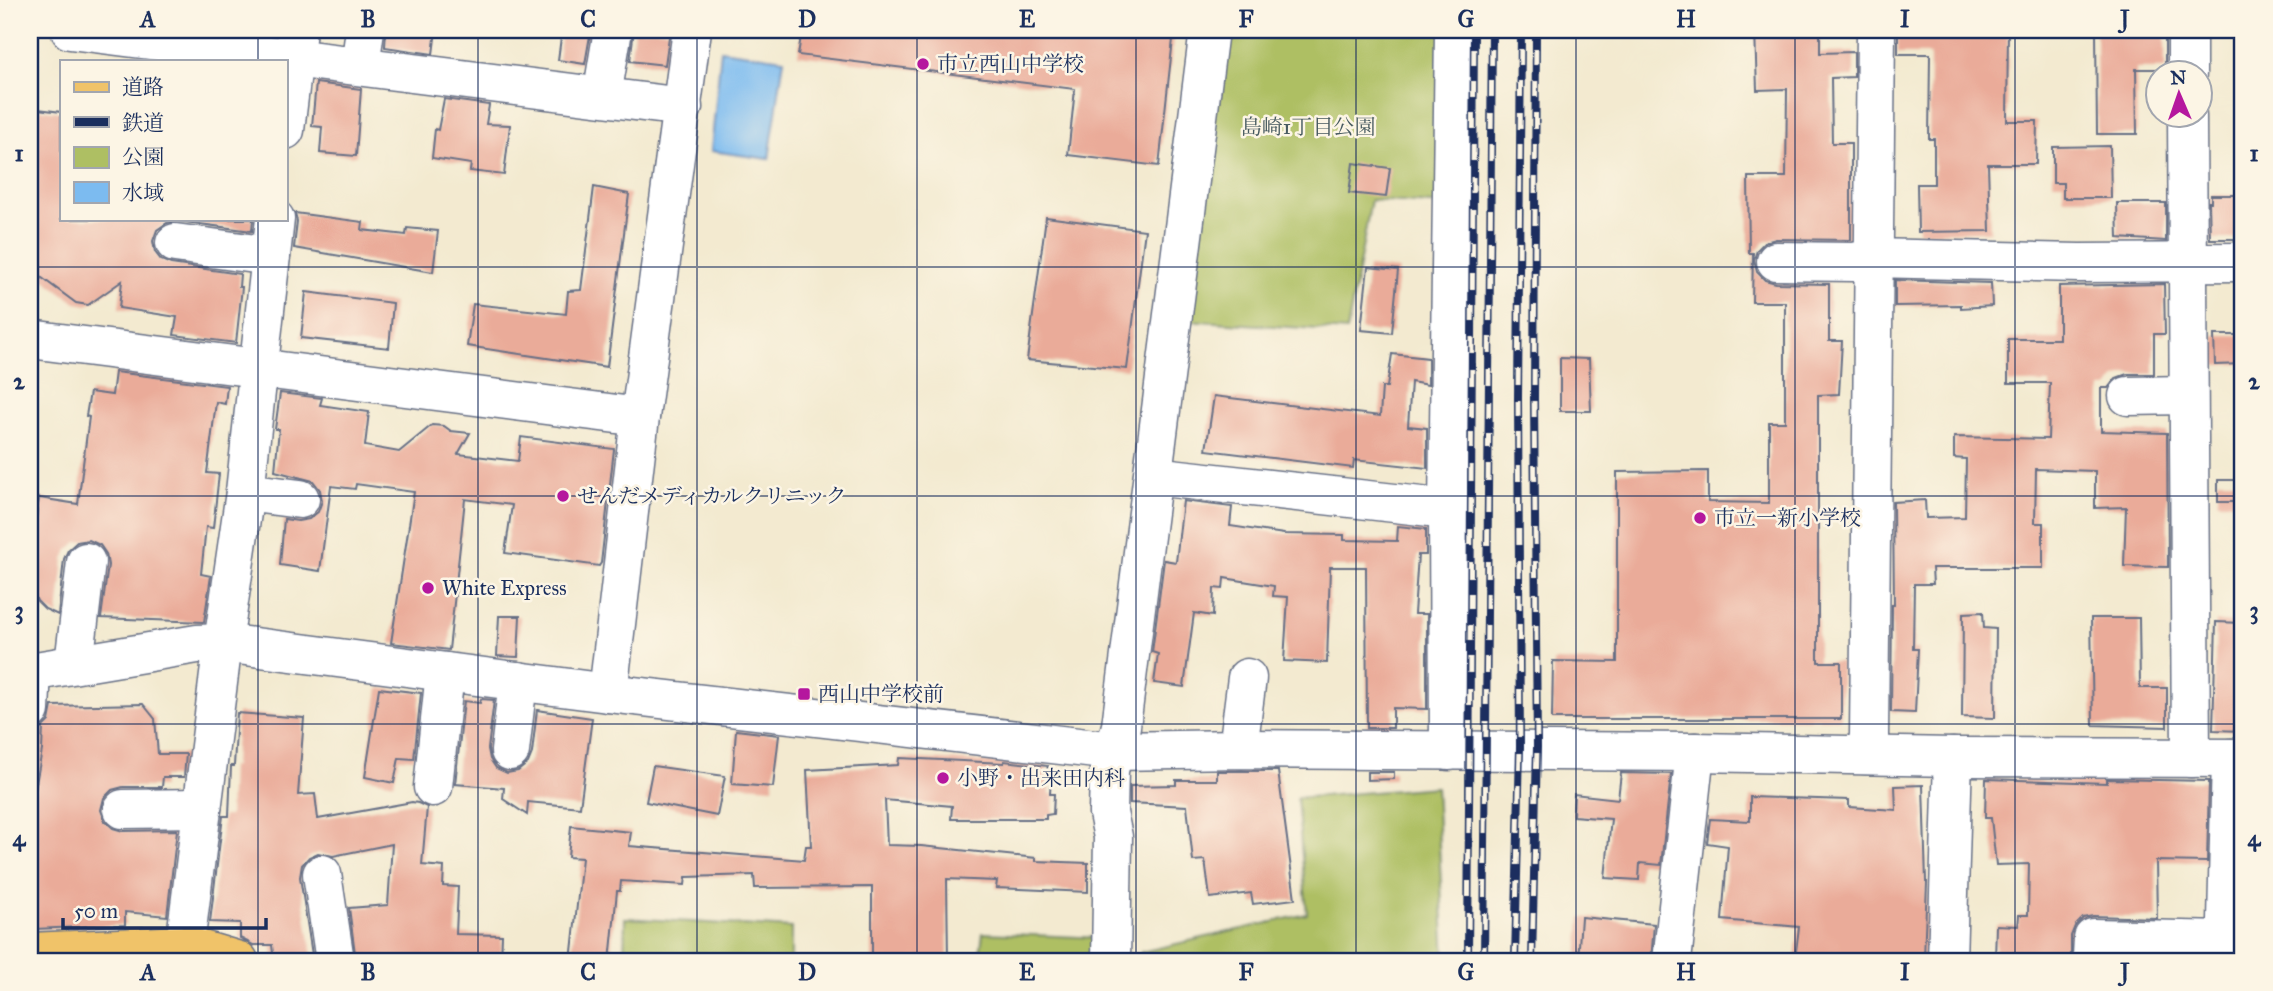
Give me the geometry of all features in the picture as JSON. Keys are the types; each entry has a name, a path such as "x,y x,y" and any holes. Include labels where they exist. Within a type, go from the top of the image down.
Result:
{"main road":[{"path":"42,955 185,953 239,961"}],"street":[{"path":"70,30 363,48 601,96 683,107"},
{"path":"601,96 613,30"},
{"path":"608,694 640,417 692,30"},
{"path":"1111,961 1113,836 1108,813 1109,771 1121,726 1209,30"},
{"path":"1449,751 1448,509 1454,30"},
{"path":"1865,755 1870,655 1875,30"},
{"path":"2187,30 2187,60"},
{"path":"287,113 295,44"},
{"path":"2187,130 2191,758"},
{"path":"185,953 223,643 245,492 275,220"},
{"path":"175,243 271,256"},
{"path":"1776,261 1854,262 1872,258 2079,263 2243,262"},
{"path":"30,339 640,417"},
{"path":"2128,397 2188,395"},
{"path":"1153,476 1448,509"},
{"path":"245,492 300,499"},
{"path":"74,664 86,562"},
{"path":"30,710 31,671 197,644 223,643 608,694 1113,751 1241,749 2237,758 2226,951 2093,938 2092,956"},
{"path":"433,787 445,672"},
{"path":"1241,749 1240,733 1247,678"},
{"path":"510,751 518,681"},
{"path":"1672,961 1695,752"},
{"path":"1947,961 1953,757"},
{"path":"123,808 202,808"},
{"path":"322,874 335,961"}],"green space":[{"name":"島崎1丁目公園","path":"1220,30 1450,30 1446,205 1371,200 1347,331 1187,320"},
{"path":"1436,787 1445,961 1141,961 1141,952 1307,914 1297,798"},
{"path":"625,918 791,928 791,961 624,961"},
{"path":"983,933 1101,938 1101,961 979,961"}],"water":[{"path":"721,50 784,59 769,159 711,151"}],"building":[{"path":"386,30 436,30 433,54 385,47"},
{"path":"562,30 591,30 585,64 558,60"},
{"path":"634,30 670,30 665,65 630,61"},
{"path":"802,30 1025,30 1081,37 1082,30 1174,30 1159,166 1068,155 1075,89 798,55"},
{"path":"1755,30 1820,30 1820,53 1854,52 1854,77 1831,78 1832,143 1851,143 1851,240 1776,239 1765,242 1757,250 1754,260 1757,272 1765,280 1776,283 1829,284 1829,341 1842,341 1839,394 1818,395 1818,662 1841,662 1841,719 1552,719 1553,661 1617,662 1617,472 1708,471 1708,502 1769,503 1769,422 1785,422 1785,302 1752,302 1753,253 1749,253 1748,177 1786,177 1787,89 1757,90"},
{"path":"1898,30 2008,30 2007,121 2037,121 2036,164 1988,164 1990,231 1918,232 1917,184 1934,184 1934,139 1929,139 1930,54 1898,54"},
{"path":"2096,30 2165,30 2165,60 2144,60 2144,69 2136,69 2137,134 2097,134"},
{"path":"316,83 361,89 356,156 320,153 322,127 312,126"},
{"path":"444,99 489,105 486,124 510,125 504,175 470,171 471,164 432,158 435,129 438,130"},
{"path":"30,108 60,112 60,220 253,220 252,231 178,221 167,223 157,230 153,241 155,252 161,260 171,264 240,274 239,287 242,287 236,343 174,335 177,317 119,308 122,281 88,305 76,303 30,269"},
{"path":"2110,146 2111,198 2063,198 2063,183 2053,183 2053,147"},
{"path":"1353,163 1390,168 1386,197 1349,193"},
{"path":"594,187 629,194 607,367 467,346 473,304 566,314 568,291 581,290"},
{"path":"2211,195 2240,195 2241,239 2210,239"},
{"path":"2117,203 2166,203 2166,241 2118,238"},
{"path":"295,213 363,222 362,230 406,235 407,228 438,231 433,272 294,248 297,221"},
{"path":"1046,217 1145,230 1127,369 1027,360"},
{"path":"1368,267 1398,270 1392,333 1361,330"},
{"path":"1895,280 1991,283 1992,306 1895,306"},
{"path":"2164,284 2165,334 2154,334 2154,374 2127,374 2116,378 2108,388 2101,388 2101,431 2167,433 2168,567 2124,566 2126,507 2095,508 2095,471 2036,469 2035,523 2043,523 2043,568 1932,568 1933,584 1914,584 1913,649 1918,649 1915,713 1891,712 1893,502 1925,500 1926,518 1965,517 1966,459 1954,458 1954,437 2048,439 2050,383 2008,383 2008,339 2059,339 2059,286"},
{"path":"306,292 393,303 389,348 301,338"},
{"path":"2214,335 2243,335 2243,364 2215,365"},
{"path":"1392,354 1428,358 1428,385 1411,382 1408,426 1427,428 1427,468 1354,460 1353,468 1206,450 1214,396 1380,416 1382,387 1387,387"},
{"path":"1560,358 1589,359 1591,411 1560,411"},
{"path":"115,372 227,386 225,404 216,402 207,473 219,474 213,528 206,527 201,574 211,576 204,622 101,618 108,565 106,554 100,545 89,540 77,542 68,550 64,559 58,615 45,609 37,601 30,585 30,557 39,498 78,504 90,392 112,395"},
{"path":"280,393 322,398 320,405 369,412 365,446 399,452 432,425 470,433 458,454 518,461 521,437 614,449 601,563 599,566 505,553 512,505 465,499 449,650 391,643 414,492 356,484 355,489 331,486 320,571 280,565 284,519 309,519 318,512 322,501 320,490 313,481 275,471 279,429 275,429"},
{"path":"2218,480 2243,480 2243,502 2218,502"},
{"path":"1183,501 1232,507 1230,526 1284,534 1344,535 1344,540 1397,541 1398,526 1426,529 1426,555 1418,555 1414,614 1427,614 1427,709 1393,708 1393,728 1367,728 1366,567 1330,567 1327,663 1284,661 1288,597 1273,596 1274,586 1224,578 1223,589 1214,588 1213,616 1194,613 1184,687 1154,683 1158,654 1152,652 1164,560 1176,562"},
{"path":"1983,612 1984,628 1996,629 1995,718 1962,717 1963,613"},
{"path":"499,616 520,616 518,657 497,656"},
{"path":"2091,618 2139,618 2140,688 2167,688 2167,727 2093,725"},
{"path":"2216,622 2243,623 2243,731 2213,730"},
{"path":"379,688 421,693 414,759 399,758 394,783 365,777"},
{"path":"481,699 494,700 488,749 496,768 507,773 518,771 528,763 532,753 537,710 592,718 580,807 528,802 527,815 503,799 504,788 455,784 464,701 480,703"},
{"path":"143,704 155,719 158,754 186,754 184,777 163,777 162,787 123,787 112,790 104,798 101,810 105,821 113,828 123,831 177,830 167,916 125,912 125,925 34,929 30,818 42,750 43,727 49,721 52,706"},
{"path":"237,713 304,718 298,795 315,794 318,819 412,802 427,807 422,865 444,867 443,886 458,887 456,934 502,935 501,961 356,961 349,908 388,905 392,844 333,856 318,853 309,857 302,865 300,877 313,961 274,961 272,945 253,945 240,938 240,923 210,922 223,816 229,816"},
{"path":"736,730 779,735 773,787 732,784"},
{"path":"899,758 1004,761 1048,766 1046,775 1051,776 1050,794 1054,794 1053,814 1046,815 1046,819 951,819 952,806 885,800 887,845 1036,858 1036,861 1088,863 1088,892 996,888 997,881 947,879 948,961 872,961 872,887 755,888 754,875 686,877 685,885 621,881 620,891 617,891 610,961 571,961 582,858 568,857 571,826 631,832 629,846 804,860 806,846 811,846 807,770 898,765"},
{"path":"653,766 725,776 717,816 646,802"},
{"path":"1217,771 1278,771 1295,899 1253,904 1251,893 1210,898 1205,860 1193,861 1187,806 1130,803 1130,786 1176,785 1176,780 1217,780"},
{"path":"1367,772 1394,772 1394,779 1367,780"},
{"path":"1621,773 1671,774 1661,865 1640,863 1639,880 1605,878 1611,819 1573,816 1574,794 1618,799"},
{"path":"1986,779 2107,783 2107,779 2209,781 2207,862 2156,861 2157,918 2083,918 2075,926 2071,936 2071,961 1995,961 1996,925 2018,926 2019,915 2028,915 2029,864 1996,865 1991,818 1985,818"},
{"path":"1923,785 1927,882 1924,958 1868,956 1867,961 1795,959 1799,927 1722,920 1728,846 1707,843 1710,819 1750,821 1750,797 1849,800 1849,807 1896,810 1895,786"},
{"path":"1581,917 1654,924 1651,961 1578,961"}],"railway":[{"path":"1468,961 1474,30"},
{"path":"1484,961 1492,30"},
{"path":"1515,961 1520,747 1518,399 1521,30"},
{"path":"1532,961 1537,747 1534,399 1536,30"}],"place":[{"name":"市立西山中学校","path":"923,64"},
{"name":"せんだメディカルクリニック","path":"563,496"},
{"name":"市立一新小学校","path":"1700,518"},
{"name":"White Express","path":"428,588"},
{"name":"西山中学校前","path":"804,694"},
{"name":"小野・出来田内科","path":"943,778"}]}
